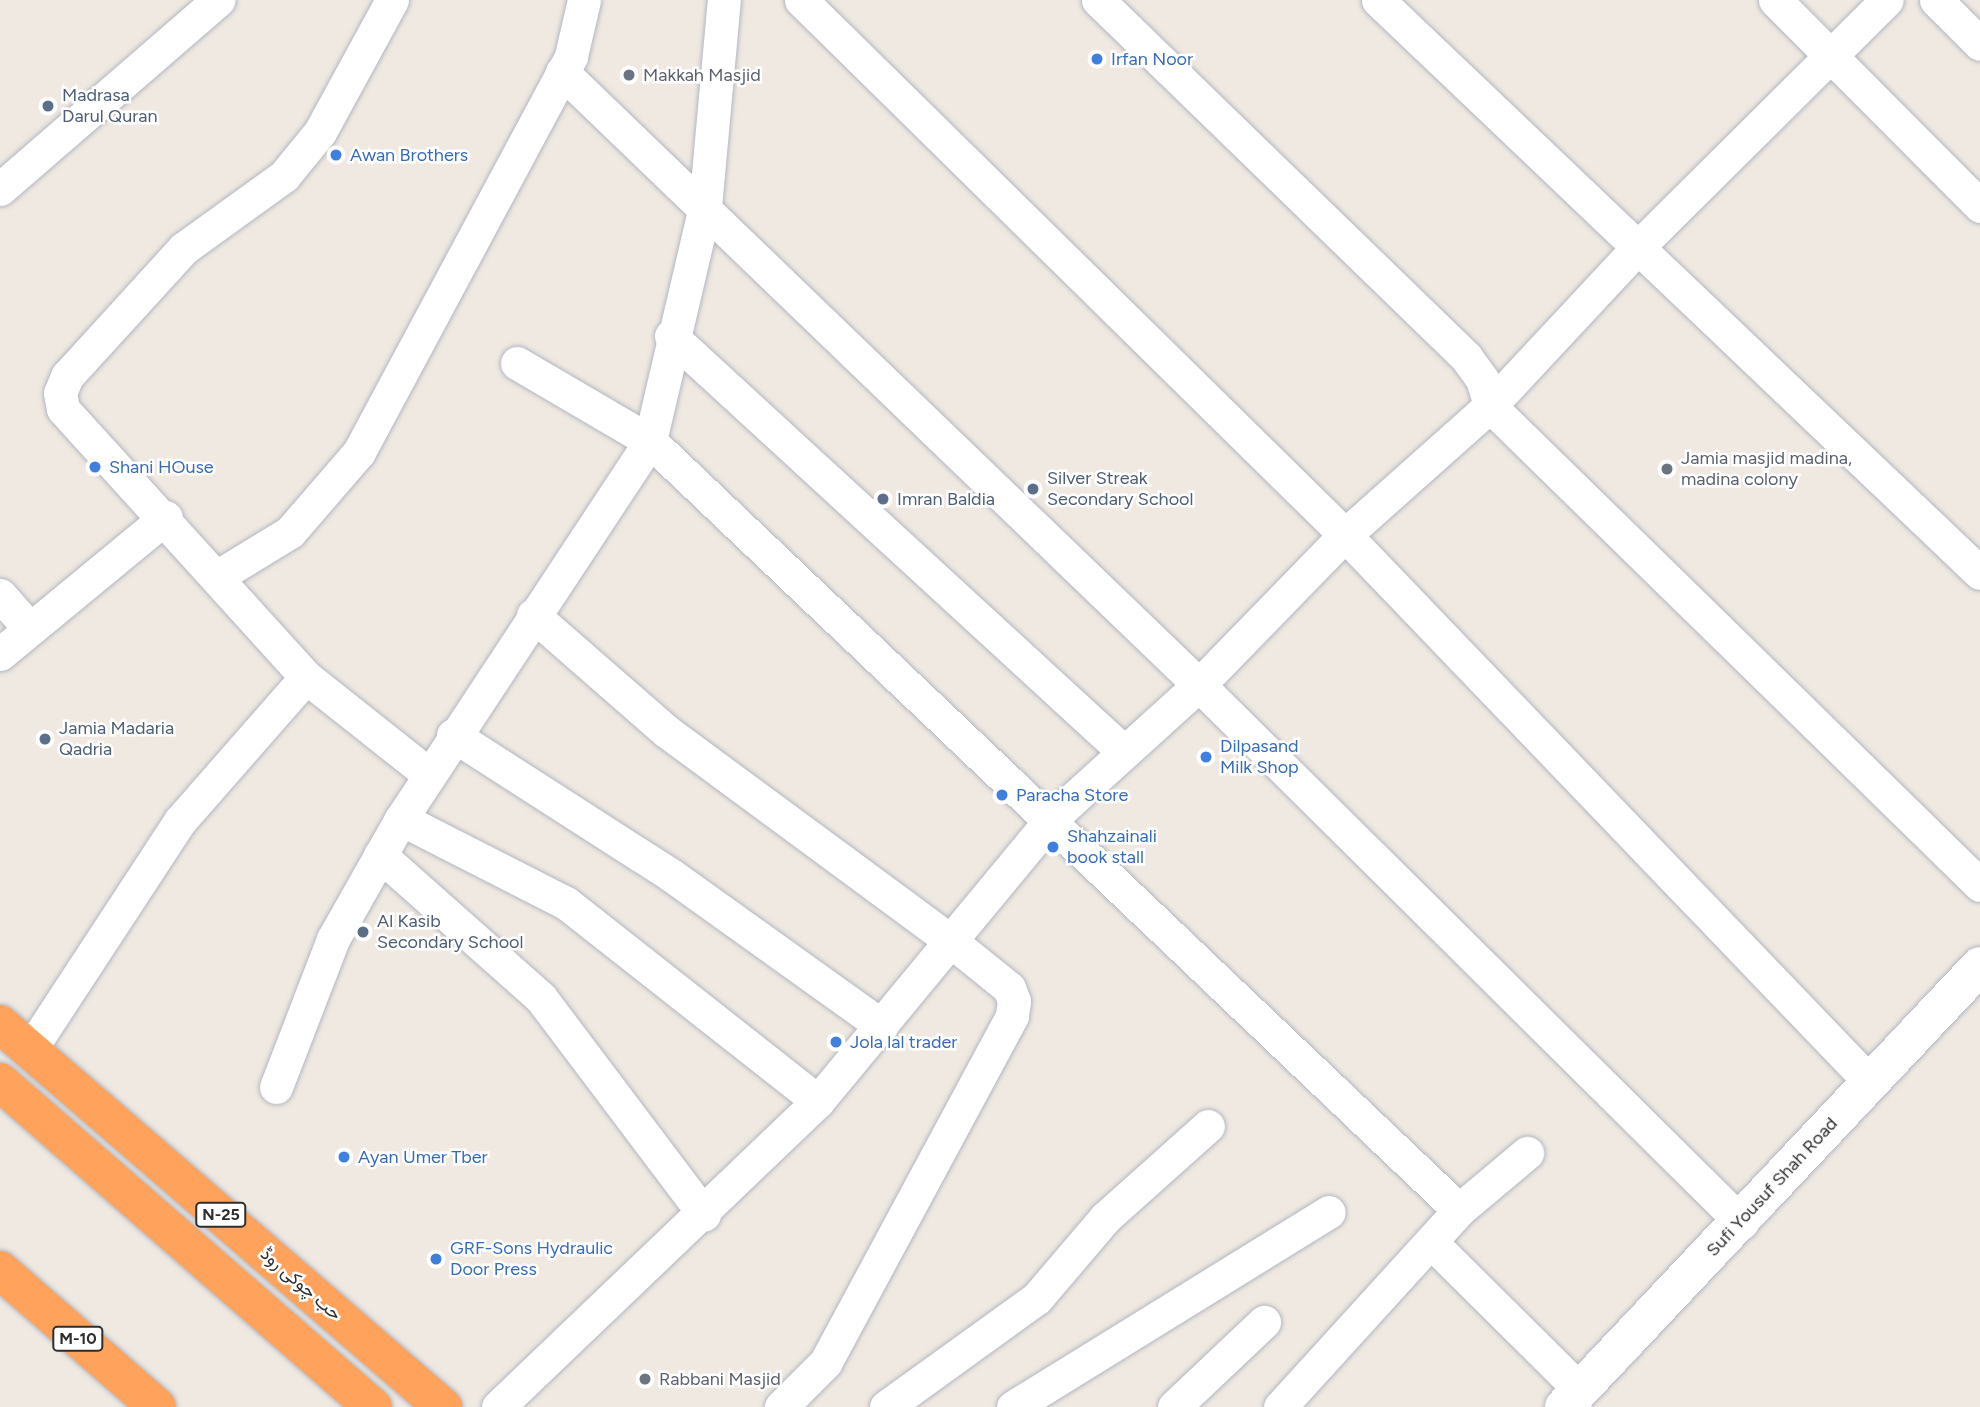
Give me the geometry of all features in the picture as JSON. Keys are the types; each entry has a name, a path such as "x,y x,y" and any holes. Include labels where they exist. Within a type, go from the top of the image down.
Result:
{"highway":[{"name":"حب چوکی روڈ","path":"0,1024 443,1407"},
{"name":"N-25","path":"0,1082 373,1407"},
{"name":"M-10","path":"0,1270 157,1407"}],"main road":[{"name":"Sufi Yousuf Shah Road","path":"1572,1398 1742,1223 1980,966"}],"street":[{"path":"0,189 218,0"},
{"path":"392,0 320,132 284,176 184,248 67,376 60,393 63,410 166,517 306,677 427,773"},
{"path":"218,576 290,532 359,452 562,72 584,0"},
{"path":"276,1087 333,939 427,773 650,441 671,336 705,207 723,0"},
{"path":"801,0 1345,535 1870,1082"},
{"path":"1098,0 1466,357 1482,379 1490,406 1980,885"},
{"path":"1378,0 1641,244 1980,572"},
{"path":"1775,0 1980,206"},
{"path":"498,1407 704,1214 818,1101 952,943 1051,820 1199,685 1345,535 1490,406 1641,244 1887,0"},
{"path":"1936,0 1980,44"},
{"path":"562,72 1199,685 1742,1223"},
{"path":"671,336 1124,752"},
{"path":"517,363 650,441 1459,1210"},
{"path":"0,654 166,517"},
{"path":"0,595 30,629"},
{"path":"533,615 666,731 1009,988 1012,1016 825,1362 780,1407"},
{"path":"30,1050 180,821 306,677"},
{"path":"453,736 671,875 882,1026"},
{"path":"401,819 566,902 818,1101"},
{"path":"380,855 541,998 704,1214"},
{"path":"886,1407 1037,1297 1105,1218 1208,1126"},
{"path":"1280,1407 1459,1210 1527,1153"},
{"path":"1013,1407 1329,1212"},
{"path":"1431,1242 1572,1398"},
{"path":"1174,1407 1264,1322"}],"place":[{"name":"Irfan Noor","path":"1097,59"},
{"name":"Makkah Masjid","path":"629,75"},
{"name":"Madrasa Darul Quran","path":"48,106"},
{"name":"Awan Brothers","path":"336,155"},
{"name":"Shani HOuse","path":"95,467"},
{"name":"Jamia masjid madina, madina colony","path":"1667,469"},
{"name":"Silver Streak Secondary School","path":"1033,489"},
{"name":"Imran Baldia","path":"883,499"},
{"name":"Jamia Madaria Qadria","path":"45,739"},
{"name":"Dilpasand Milk Shop","path":"1206,757"},
{"name":"Paracha Store","path":"1002,795"},
{"name":"Shahzainali book stall","path":"1053,847"},
{"name":"Al Kasib Secondary School","path":"363,932"},
{"name":"Jola lal trader","path":"836,1042"},
{"name":"Ayan Umer Tber","path":"344,1157"},
{"name":"GRF-Sons Hydraulic Door Press","path":"436,1259"},
{"name":"Rabbani Masjid","path":"645,1379"}]}
